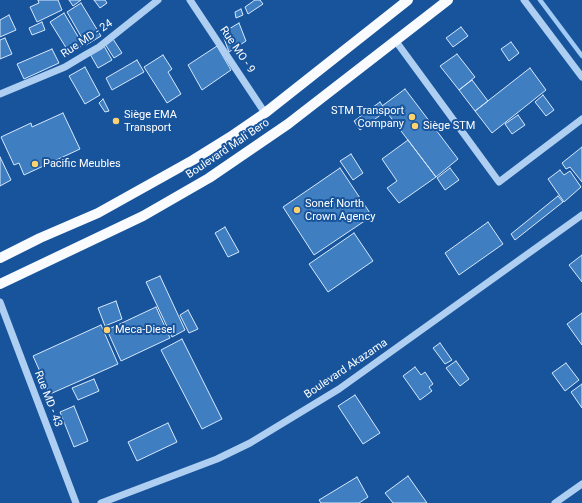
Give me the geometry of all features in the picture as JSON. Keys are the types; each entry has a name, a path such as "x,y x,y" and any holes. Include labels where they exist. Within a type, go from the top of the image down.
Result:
{"main road":[{"name":"Boulevard Mali Bero","path":"0,258 98,212 193,160 265,113 408,0"},
{"name":"Boulevard Mali Bero","path":"0,284 143,216 210,178 288,124 448,0"}],"street":[{"name":"Rue MD - 24","path":"0,94 65,67 99,47 158,0"},
{"name":"Rue MO - 9","path":"190,0 265,113"},
{"path":"524,0 582,77"},
{"path":"395,40 499,182 582,119"},
{"name":"Boulevard Akazama","path":"100,503 217,459 263,436 339,389 582,214"},
{"name":"Rue MD - 43","path":"0,302 76,503"},
{"path":"555,503 582,484"}],"building":[{"path":"38,0 58,0 62,10 37,22 30,7 39,3"},
{"path":"69,0 81,0 73,6"},
{"path":"94,0 105,0 107,3 100,8"},
{"path":"255,0 260,0 263,4 248,14 245,7"},
{"path":"81,3 101,36 86,45 67,12"},
{"path":"241,9 243,15 236,18 235,12"},
{"path":"64,13 83,45 70,54 50,22"},
{"path":"9,15 16,30 0,37 0,20"},
{"path":"42,22 45,30 32,35 29,28"},
{"path":"239,23 246,41 229,52 222,33"},
{"path":"461,27 468,36 453,47 446,38"},
{"path":"5,38 12,54 0,59 0,40"},
{"path":"113,39 122,53 114,58 105,44"},
{"path":"511,42 519,53 509,61 501,49"},
{"path":"104,46 112,60 98,68 90,54"},
{"path":"217,46 231,70 202,90 188,65"},
{"path":"52,49 59,63 24,79 17,64"},
{"path":"457,54 475,77 459,90 440,66"},
{"path":"163,55 172,69 168,72 181,94 167,103 144,67"},
{"path":"137,60 144,72 112,90 106,78"},
{"path":"85,67 100,95 85,104 69,76"},
{"path":"530,68 546,90 492,133 475,111"},
{"path":"472,80 488,101 475,111 459,90"},
{"name":"Siège STM","path":"405,89 458,159 436,177 382,106"},
{"path":"543,95 554,110 546,116 535,102"},
{"path":"103,99 109,111 105,112 99,103"},
{"path":"380,102 386,111 360,130 354,121"},
{"path":"63,113 80,149 24,175 19,163 14,165 1,137 31,123 32,127"},
{"path":"518,115 525,125 512,134 505,124"},
{"path":"408,140 436,177 399,203 387,188 397,181 382,159"},
{"path":"582,147 582,182 570,167 566,169 562,163"},
{"path":"351,154 363,173 353,180 340,161"},
{"path":"0,157 11,180 0,186"},
{"path":"340,168 372,216 314,255 283,207"},
{"path":"450,168 459,180 445,190 437,178"},
{"path":"560,170 564,175 570,171 581,187 564,202 548,179"},
{"path":"558,196 563,202 515,240 511,234"},
{"path":"488,222 503,244 459,275 445,253"},
{"path":"225,227 239,252 228,257 215,233"},
{"path":"354,233 373,261 328,292 309,264"},
{"path":"582,255 582,282 569,265"},
{"path":"160,276 185,330 172,337 146,282"},
{"path":"116,301 122,319 105,326 98,308"},
{"path":"156,307 170,338 121,361 107,330"},
{"path":"188,310 198,329 189,333 180,315"},
{"path":"582,313 582,345 567,324"},
{"path":"101,325 118,364 50,394 33,356"},
{"path":"182,339 222,419 202,429 161,350"},
{"path":"440,343 452,360 445,364 433,348"},
{"path":"456,361 469,379 460,386 446,368"},
{"path":"566,363 579,380 565,391 552,373"},
{"path":"415,367 421,375 425,372 433,384 429,387 432,391 420,400 403,376"},
{"path":"94,379 99,391 78,400 72,388"},
{"path":"582,384 582,408 571,392"},
{"path":"355,395 380,433 363,444 338,406"},
{"path":"74,406 88,441 74,447 60,412"},
{"path":"168,423 177,442 137,461 128,442"},
{"path":"408,476 427,503 393,503 385,493"},
{"path":"357,477 368,497 359,503 321,503 319,500"}],"waterway":[{"path":"540,0 582,56"}],"place":[{"name":"STM Transport Company","path":"412,117"},
{"name":"Siège EMA Transport","path":"116,121"},
{"name":"Siège STM","path":"415,126"},
{"name":"Pacific Meubles","path":"35,164"},
{"name":"Sonef North Crown Agency","path":"297,210"},
{"name":"Meca-Diesel","path":"107,330"}]}
